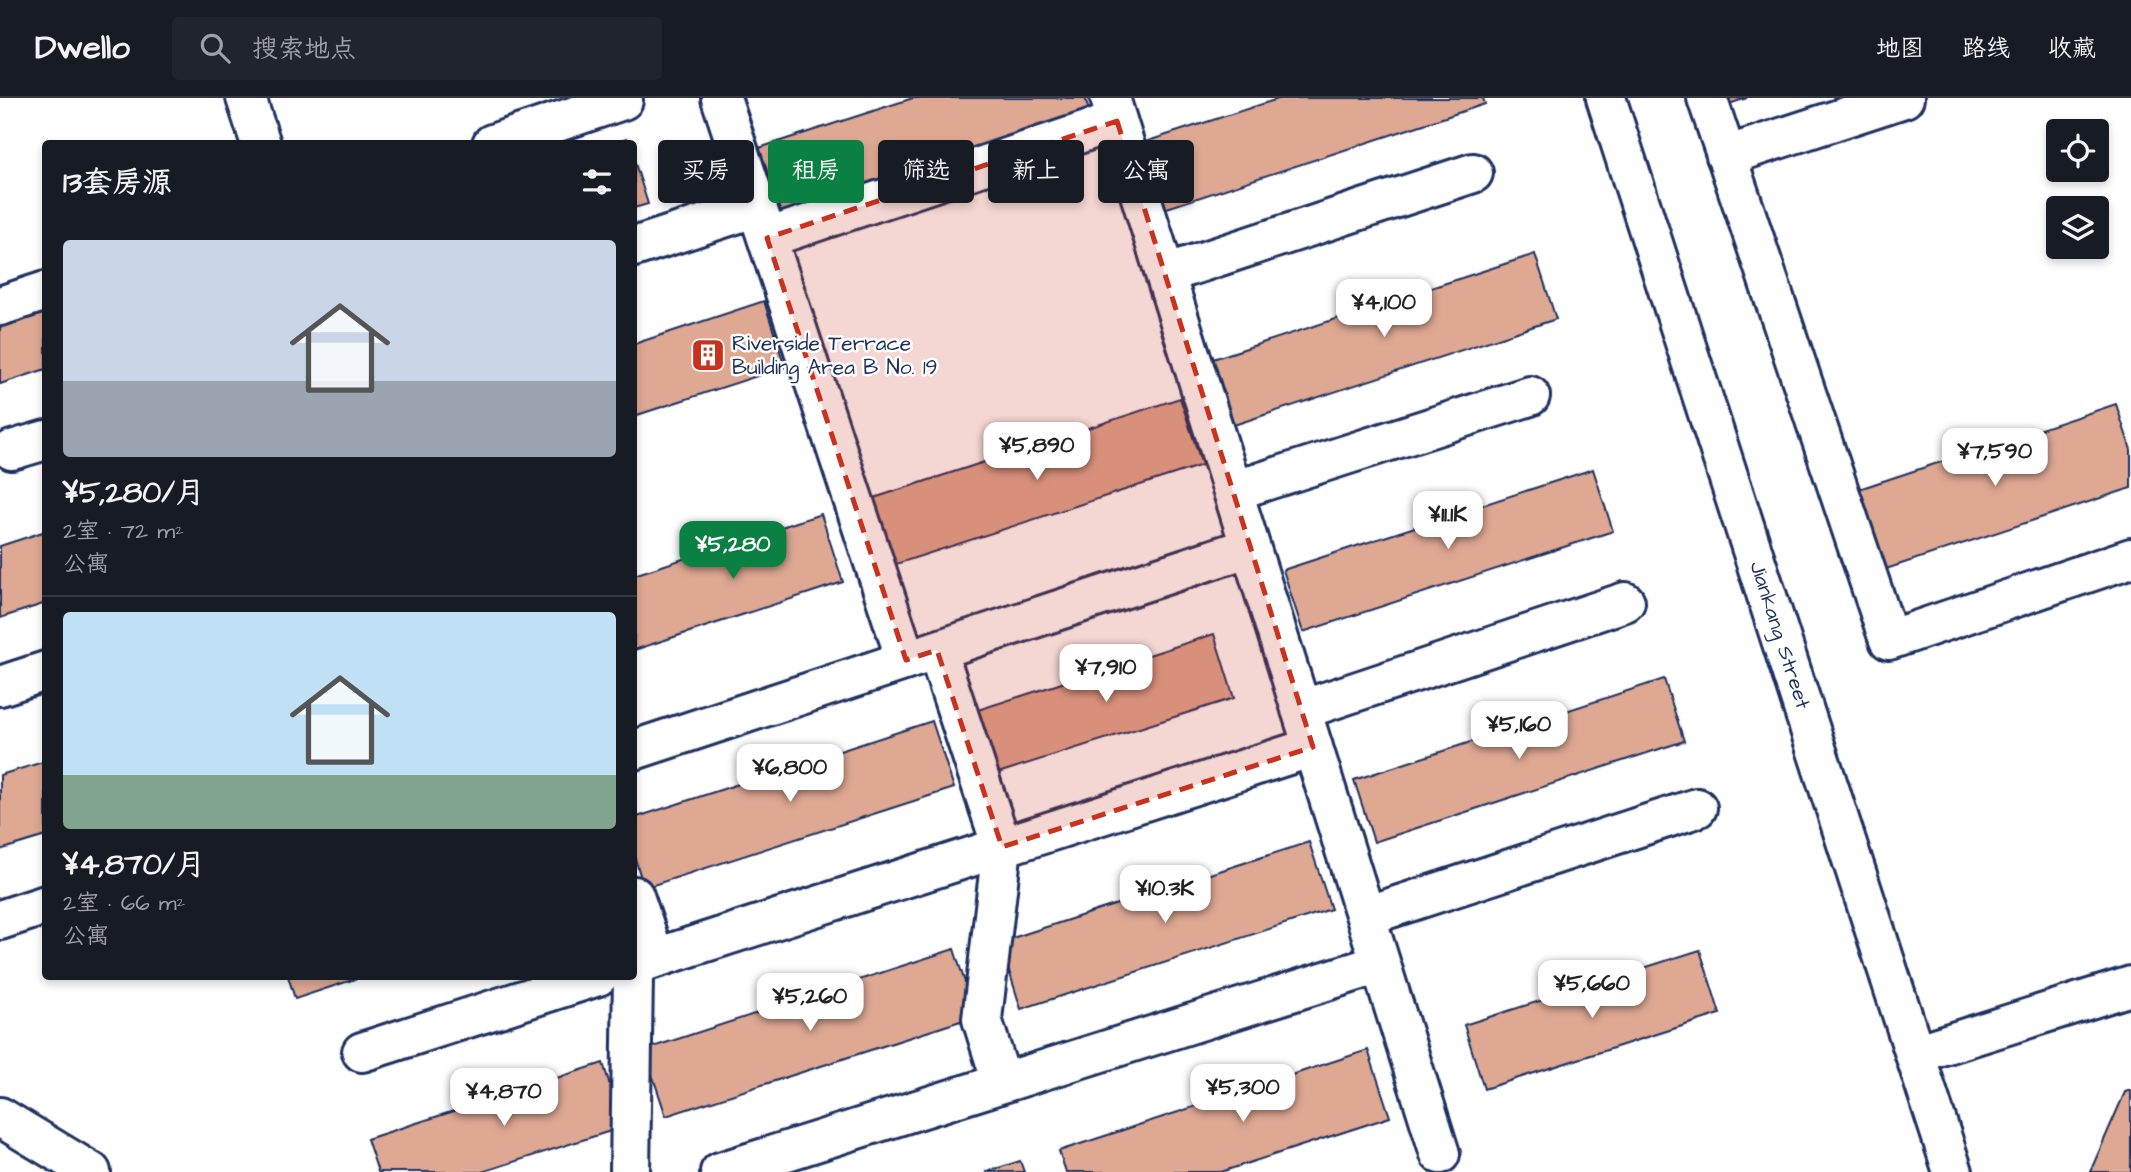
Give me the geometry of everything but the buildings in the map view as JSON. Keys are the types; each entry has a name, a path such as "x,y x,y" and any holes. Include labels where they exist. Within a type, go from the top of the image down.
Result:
{"street":[{"path":"246,98 260,140"},
{"path":"721,98 762,222 922,655 1002,847 982,1019 1002,1083"},
{"name":"Jiankang Street","path":"1606,98 1954,1172"},
{"path":"1707,98 1889,640 2131,558"},
{"path":"1726,156 1903,98"},
{"path":"504,140 623,100"},
{"path":"637,246 762,222 1113,109 1440,1154"},
{"path":"1165,274 1473,173"},
{"path":"0,306 42,292"},
{"path":"1233,491 1530,396"},
{"path":"637,749 1250,547"},
{"path":"1301,710 1625,601"},
{"path":"0,686 42,672"},
{"path":"640,967 1313,747"},
{"path":"1366,916 1697,808"},
{"path":"0,920 42,906"},
{"path":"630,1172 640,967 637,932"},
{"path":"720,1172 1380,964"},
{"path":"362,1052 586,980"},
{"path":"1915,1054 2131,986"},
{"path":"0,1117 72,1167"}],"highlighted area":[{"path":"1117,121 1313,747 1002,847 937,650 906,660 767,238"}],"place":[{"name":"Riverside Terrace Building Area B No. 19","path":"708,355"}]}
